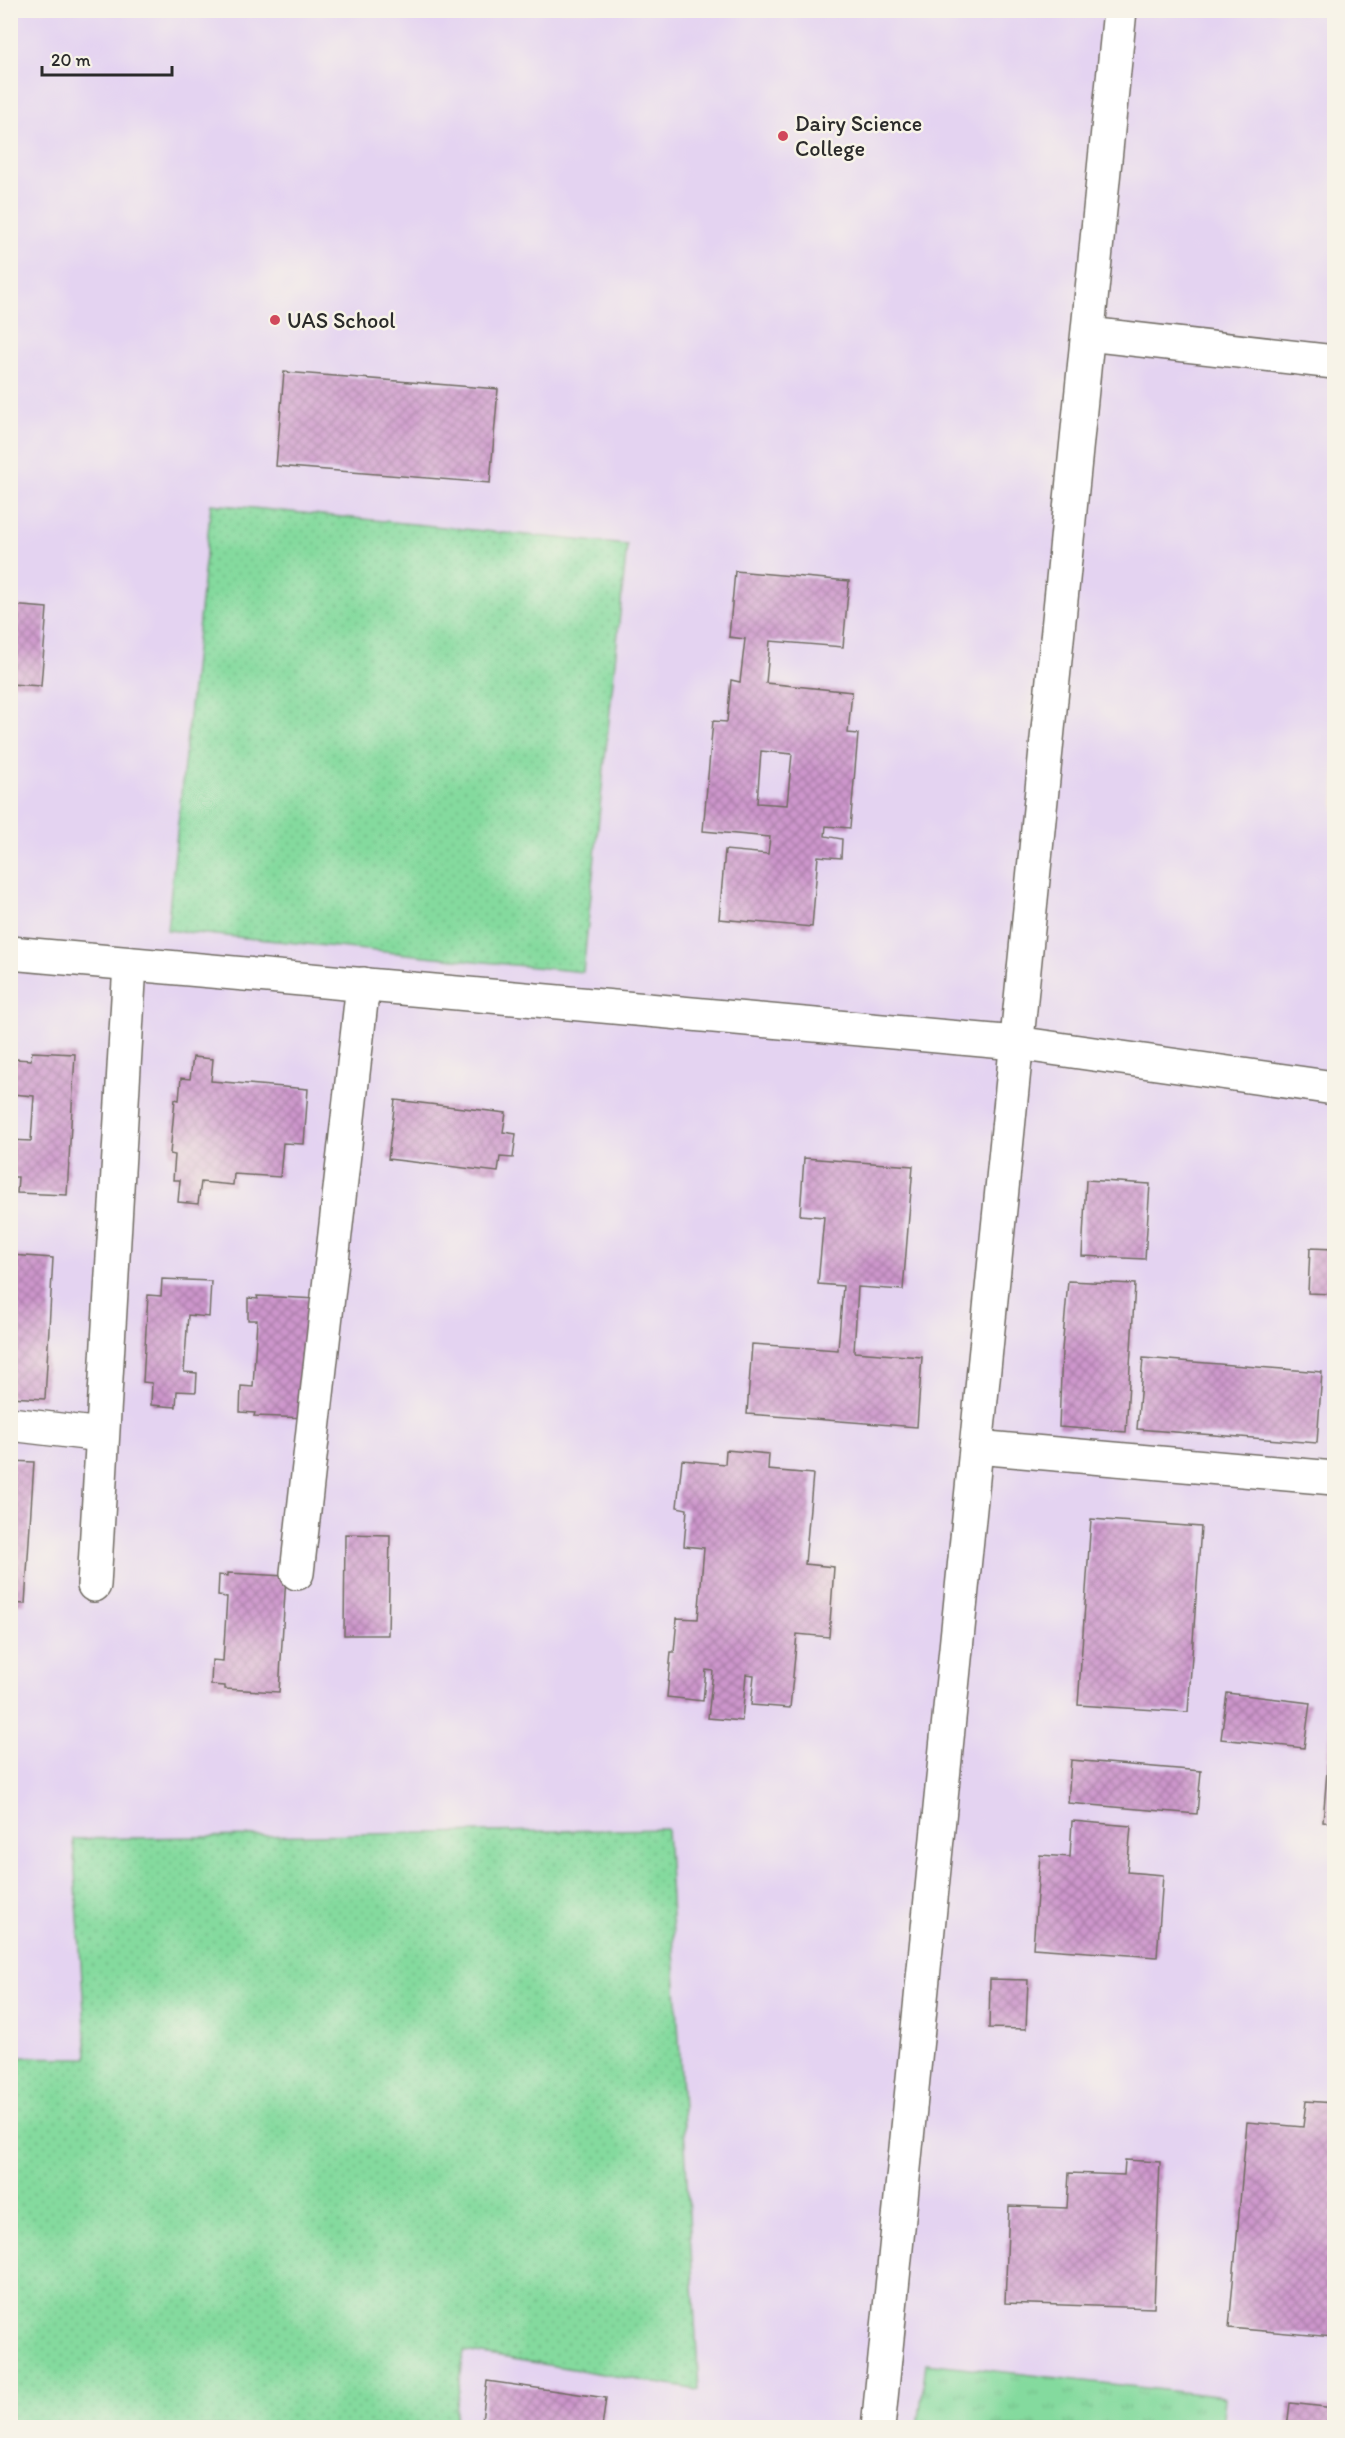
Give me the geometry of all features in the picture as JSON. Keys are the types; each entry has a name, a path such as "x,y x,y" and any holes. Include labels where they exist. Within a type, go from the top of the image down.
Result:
{"lane":[{"path":"878,2427 1120,10"},
{"path":"1088,334 1335,362"},
{"path":"10,953 1016,1043 1335,1088"},
{"path":"94,1585 130,964"},
{"path":"297,1573 363,984"},
{"path":"10,1424 102,1436"},
{"path":"976,1447 1335,1478"}],"shaded area":[{"path":"11,11 1334,11 1334,2427 11,2428"}],"green space":[{"path":"211,504 627,545 583,972 167,930"},
{"path":"667,1829 699,2390 464,2351 454,2427 11,2427 11,2057 87,2058 73,1839"},
{"path":"926,2363 1225,2397 1222,2427 918,2427"}],"building":[{"path":"284,372 498,389 490,483 276,466"},
{"path":"735,571 849,581 843,647 770,641 766,683 852,692 848,733 858,734 850,828 826,826 825,836 842,839 841,858 818,856 812,927 719,919 725,850 768,854 770,837 703,831 713,721 727,722 731,680 740,682 745,639 729,637","holes":["761,751 792,754 787,805 757,803"]},
{"path":"10,605 47,608 41,686 10,684"},
{"path":"32,1052 75,1054 67,1195 17,1193 18,1177 10,1177 10,1140 31,1141 34,1096 12,1094 15,1059 31,1060"},
{"path":"193,1057 213,1059 211,1081 308,1089 304,1144 283,1143 280,1177 234,1174 233,1185 201,1182 198,1204 178,1202 180,1180 173,1180 175,1155 170,1154 175,1099 179,1100 181,1078 190,1079"},
{"path":"395,1100 506,1113 503,1132 516,1134 513,1158 500,1157 498,1172 388,1159"},
{"path":"804,1158 913,1166 903,1290 858,1287 854,1352 922,1357 917,1427 747,1414 752,1344 838,1350 843,1286 818,1284 824,1217 800,1215"},
{"path":"1086,1180 1150,1184 1145,1259 1082,1256"},
{"path":"1310,1248 1334,1249 1334,1294 1308,1293"},
{"path":"10,1255 53,1258 45,1399 10,1397"},
{"path":"162,1279 211,1281 209,1317 188,1315 184,1372 197,1373 196,1392 177,1391 176,1407 151,1405 152,1383 143,1382 148,1295 161,1296"},
{"path":"1068,1281 1135,1284 1126,1432 1059,1427"},
{"path":"257,1296 318,1299 310,1418 254,1416 255,1413 240,1412 241,1386 253,1387 257,1320 248,1320 248,1298 258,1299"},
{"path":"1143,1358 1322,1372 1317,1443 1137,1429"},
{"path":"726,1450 769,1454 768,1470 813,1474 805,1564 834,1567 829,1637 797,1634 790,1708 751,1705 754,1675 746,1674 742,1721 708,1718 713,1671 706,1670 703,1701 667,1697 677,1618 698,1619 704,1548 684,1546 687,1509 677,1507 682,1460 725,1464"},
{"path":"10,1461 34,1462 25,1604 10,1603"},
{"path":"1091,1519 1201,1527 1188,1712 1078,1705"},
{"path":"345,1534 390,1535 388,1635 344,1635"},
{"path":"228,1573 286,1576 279,1692 225,1689 225,1686 211,1685 212,1660 223,1661 227,1597 218,1596 219,1575 228,1576"},
{"path":"1227,1693 1310,1703 1304,1748 1221,1739"},
{"path":"1334,1695 1334,1823 1323,1822"},
{"path":"1071,1760 1201,1771 1197,1814 1068,1803"},
{"path":"1072,1821 1131,1826 1127,1872 1163,1875 1157,1957 1033,1948 1040,1855 1070,1857"},
{"path":"990,1979 1028,1980 1026,2029 989,2028"},
{"path":"1306,2101 1334,2103 1334,2337 1229,2328 1247,2122 1303,2127"},
{"path":"1125,2160 1160,2162 1154,2308 1005,2303 1009,2206 1067,2208 1069,2173 1124,2175"},
{"path":"487,2381 606,2398 602,2428 481,2428"},
{"path":"1290,2403 1334,2408 1334,2428 1287,2428"}],"place":[{"name":"Dairy Science College","path":"783,136"},
{"name":"UAS School","path":"275,320"}]}
